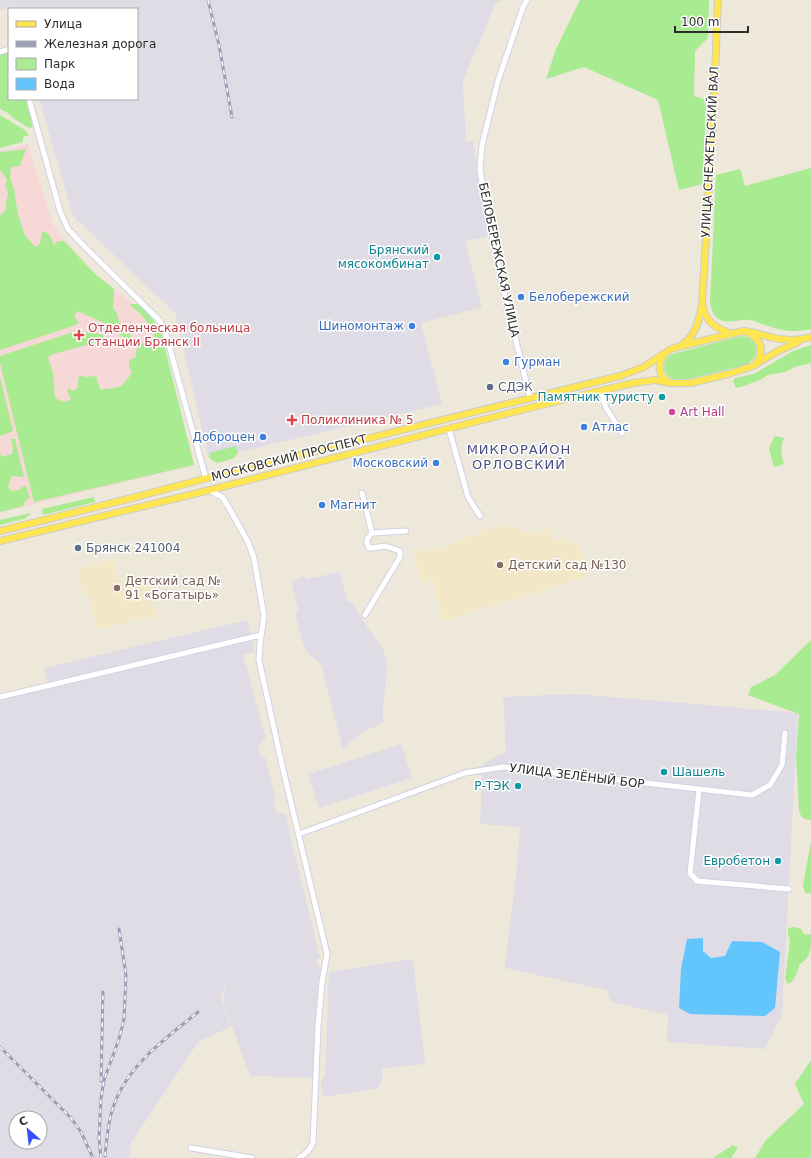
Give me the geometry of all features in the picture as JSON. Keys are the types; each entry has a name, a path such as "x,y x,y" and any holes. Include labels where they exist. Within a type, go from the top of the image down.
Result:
{"main road":[{"name":"УЛИЦА СНЕЖЕТЬСКИЙ ВАЛ","path":"678,346 688,340 695,332 702,304 718,0"},
{"name":"УЛИЦА СНЕЖЕТЬСКИЙ ВАЛ","path":"702,304 704,313 711,323 732,334"},
{"name":"МОСКОВСКИЙ ПРОСПЕКТ","path":"0,531 633,372 678,346 743,331"},
{"path":"743,331 751,331 782,340 809,338"},
{"path":"743,331 755,337 761,348 760,356 753,366"},
{"name":"МОСКОВСКИЙ ПРОСПЕКТ","path":"0,541 602,391 655,380 670,383 691,383 728,374 753,366 776,352 809,338"},
{"path":"666,352 659,367 662,376 670,383"},
{"path":"206,479 209,490"}],"street":[{"name":"БЕЛОБЕРЕЖСКАЯ УЛИЦА","path":"522,0 523,7"},
{"name":"БЕЛОБЕРЕЖСКАЯ УЛИЦА","path":"527,0 523,7 498,81 482,145 480,170 502,284 530,398"},
{"path":"29,100 60,210 68,229 159,320 165,331 206,479"},
{"path":"602,391 607,410 622,433"},
{"path":"448,429 468,496 480,516"},
{"path":"209,490 222,497 228,506 248,542 254,558 264,616 259,649 259,660 282,765 327,954 322,982 318,1027 313,1143 305,1155 299,1158"},
{"path":"362,493 372,534"},
{"path":"365,616 400,557 400,551 384,546 369,548 367,539 372,534 406,531"},
{"path":"0,697 261,635"},
{"name":"УЛИЦА ЗЕЛЁНЫЙ БОР","path":"299,834 465,773 503,767 752,795 770,786 782,765 784,733"},
{"path":"699,790 690,873 697,881 789,890"},
{"path":"191,1148 252,1158"}],"shaded area":[{"path":"0,0 502,0 496,2 463,81 466,142 473,141 488,236 465,241 482,307 421,323 442,404 209,459 175,313 73,216 39,100 138,100 138,8 13,8 12,6 0,10"},
{"name":"Отделенческая больница станции Брянск II","path":"28,144 53,224 61,236 96,275 131,302 154,327 162,343 194,465 0,513 0,151"},
{"name":"Детский сад №130","path":"512,525 525,534 550,528 553,540 562,537 571,540 572,542 579,543 587,577 443,621 433,580 421,583 414,553 456,543 456,540 478,534 482,530 491,528 497,529"},
{"name":"Детский сад № 91 «Богатырь»","path":"113,560 119,580 150,574 156,616 97,630 88,596 84,597 77,569"},
{"path":"340,572 348,602 351,601 384,651 387,661 383,723 361,733 343,749 321,665 305,650 295,614 299,612 291,581 305,576 307,579"},
{"path":"247,620 255,652 243,655 266,738 258,747 261,758 265,757 276,800 273,802 278,813 285,813 320,958 315,959 322,971 318,983 313,1078 252,1076 247,1068 225,1007 223,998 226,981 221,998 231,1027 199,1041 131,1143 129,1158 0,1158 0,697 48,685 44,668"},
{"path":"573,694 798,713 782,1015 765,1049 667,1042 668,1015 611,1002 607,990 505,968 520,827 480,824 483,763 506,752 503,697"},
{"path":"401,744 412,778 319,808 308,774"},
{"path":"413,959 425,1064 381,1069 383,1076 379,1088 323,1097 321,1081 325,1076 329,972"}],"green space":[{"path":"580,0 709,0 708,38 695,51 694,96 706,100 703,184 679,190 658,100 584,67 546,79 556,49"},
{"path":"4,51 8,52 8,100 27,100 33,123 32,128 27,127 0,108 0,53"},
{"path":"0,115 25,130 29,135 23,137 23,142 0,148"},
{"path":"26,149 20,166 11,167 10,177 14,189 18,215 25,235 35,247 40,244 42,231 49,234 54,245 58,241 64,241 95,274 114,289 113,308 117,313 124,332 130,334 132,339 127,340 109,325 77,311 74,316 79,323 0,350 0,215 5,211 8,192 5,186 7,180 0,171 0,152"},
{"path":"811,168 811,329 788,331 751,320 727,322 720,320 713,312 710,302 716,175 740,169 745,186"},
{"path":"129,304 137,304 148,313 161,332 194,465 34,502 0,363 0,356 76,331 102,334 106,340 53,354 48,357 53,373 55,398 64,402 71,399 67,391 69,388 73,391 78,388 78,378 81,375 85,377 97,377 101,390 119,387 132,373 129,367 129,360 136,357 138,347 143,343 155,349 157,346 148,323"},
{"path":"741,336 752,340 756,348 754,357 745,365 681,381 671,378 665,371 665,362 672,354"},
{"path":"811,345 811,363 795,367 785,372 768,375 762,379 736,388 733,381 735,378 754,374 793,351"},
{"path":"0,377 13,431 0,436"},
{"path":"775,436 784,438 781,451 784,464 774,467 769,448"},
{"path":"11,439 15,439 24,477 12,476 8,486 11,491 19,490 26,486 30,498 26,500 23,506 0,512 0,453 2,457 12,454 13,448"},
{"path":"236,446 238,453 234,458 218,463 210,458 209,453"},
{"path":"94,497 95,502 43,515 42,509"},
{"path":"30,513 30,515 24,519 0,525 0,520"},
{"path":"811,640 811,820 805,819 801,816 799,810 796,757 799,714 748,695 751,687 775,675"},
{"path":"811,842 811,893 805,893 803,886"},
{"path":"794,927 801,929 805,935 811,934 810,948 808,956 804,962 800,964 794,979 788,984 785,979 790,940 788,928"},
{"path":"811,1060 811,1158 755,1158 766,1140 804,1104 795,1084"},
{"path":"733,1145 738,1148 731,1158 713,1158"}],"water":[{"path":"703,938 703,951 711,958 725,956 732,941 762,942 780,952 775,1008 765,1016 690,1014 679,1008 681,969 687,939"}],"railway":[{"path":"208,0 219,45 232,117"},
{"path":"101,1158 99,1139 101,1099 104,1080 119,1039 124,1019 126,975 119,929"},
{"path":"101,1081 103,992"},
{"path":"105,1156 113,1108 126,1081 134,1069 154,1049 198,1012"},
{"path":"0,1047 71,1118 81,1132 93,1158"}],"place":[{"name":"Брянский мясокомбинат","path":"437,257"},
{"name":"Белобережский","path":"521,297"},
{"name":"Шиномонтаж","path":"412,326"},
{"name":"Отделенческая больница станции Брянск II","path":"79,335"},
{"name":"Гурман","path":"506,362"},
{"name":"СДЭК","path":"490,387"},
{"name":"Памятник туристу","path":"662,397"},
{"name":"Art Hall","path":"672,412"},
{"name":"Поликлиника № 5","path":"292,420"},
{"name":"Атлас","path":"584,427"},
{"name":"Доброцен","path":"263,437"},
{"name":"Московский","path":"436,463"},
{"name":"Магнит","path":"322,505"},
{"name":"Брянск 241004","path":"78,548"},
{"name":"Детский сад №130","path":"500,565"},
{"name":"Детский сад № 91 «Богатырь»","path":"117,588"},
{"name":"Шашель","path":"664,772"},
{"name":"Р-ТЭК","path":"518,786"},
{"name":"Евробетон","path":"778,861"}],"district":[{"name":"МИКРОРАЙОН ОРЛОВСКИЙ","path":"519,456"}]}
